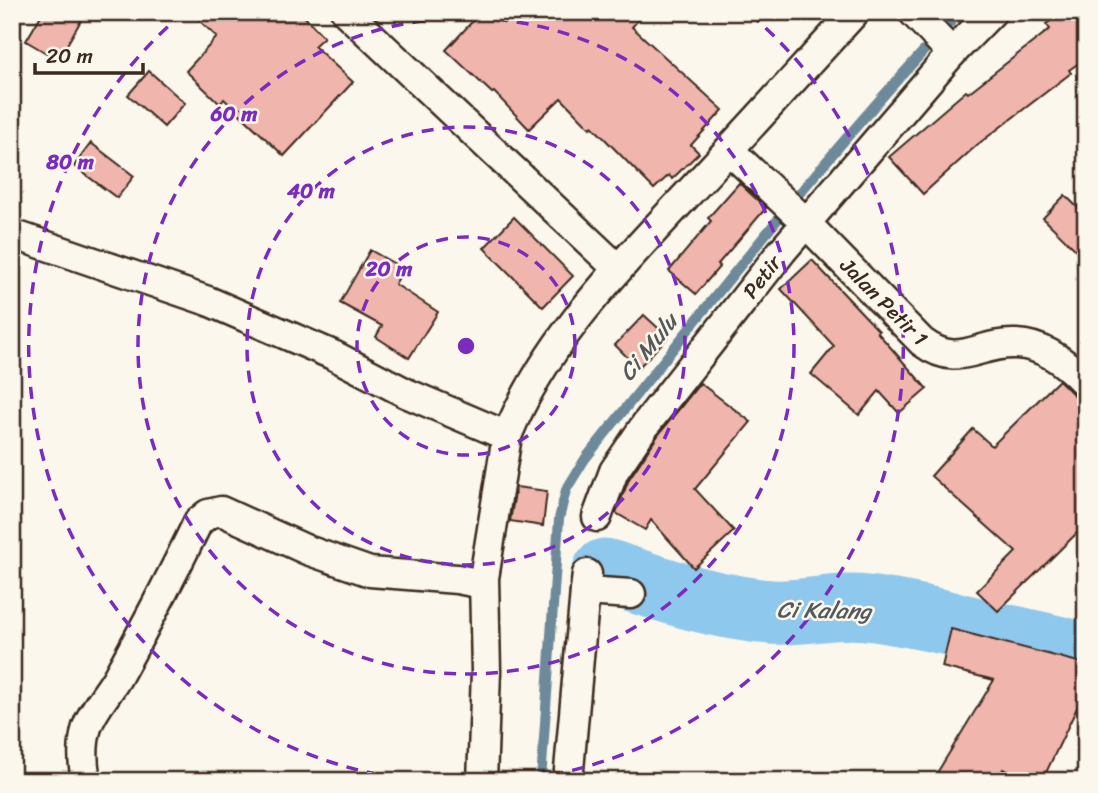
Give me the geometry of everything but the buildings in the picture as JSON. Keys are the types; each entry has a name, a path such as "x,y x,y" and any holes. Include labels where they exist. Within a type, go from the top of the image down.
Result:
{"street":[{"path":"346,12 618,269"},
{"path":"482,781 486,672 484,574 508,436 532,382 557,344 618,269 855,12"},
{"name":"Petir","path":"597,517 614,471 634,441 782,251 802,219 948,50 992,12"},
{"path":"917,16 948,50"},
{"name":"Jalan Petir 1","path":"729,150 935,352 951,355 1001,344 1027,345 1063,361 1086,384"},
{"path":"21,237 208,301 322,350 406,393 508,436"},
{"path":"88,781 84,754 86,730 94,709 116,680 156,608 198,522 208,514 221,510 307,550 370,572 457,579 484,574"},
{"path":"568,781 586,583 632,594"}],"waterway":[{"name":"Ci Mulu","path":"541,781 559,519 566,490 585,459 768,231 910,65 960,12"},
{"name":"Ci Kalang","path":"605,571 687,596 750,610 783,612 843,607 867,608 938,621 1086,656"}]}
